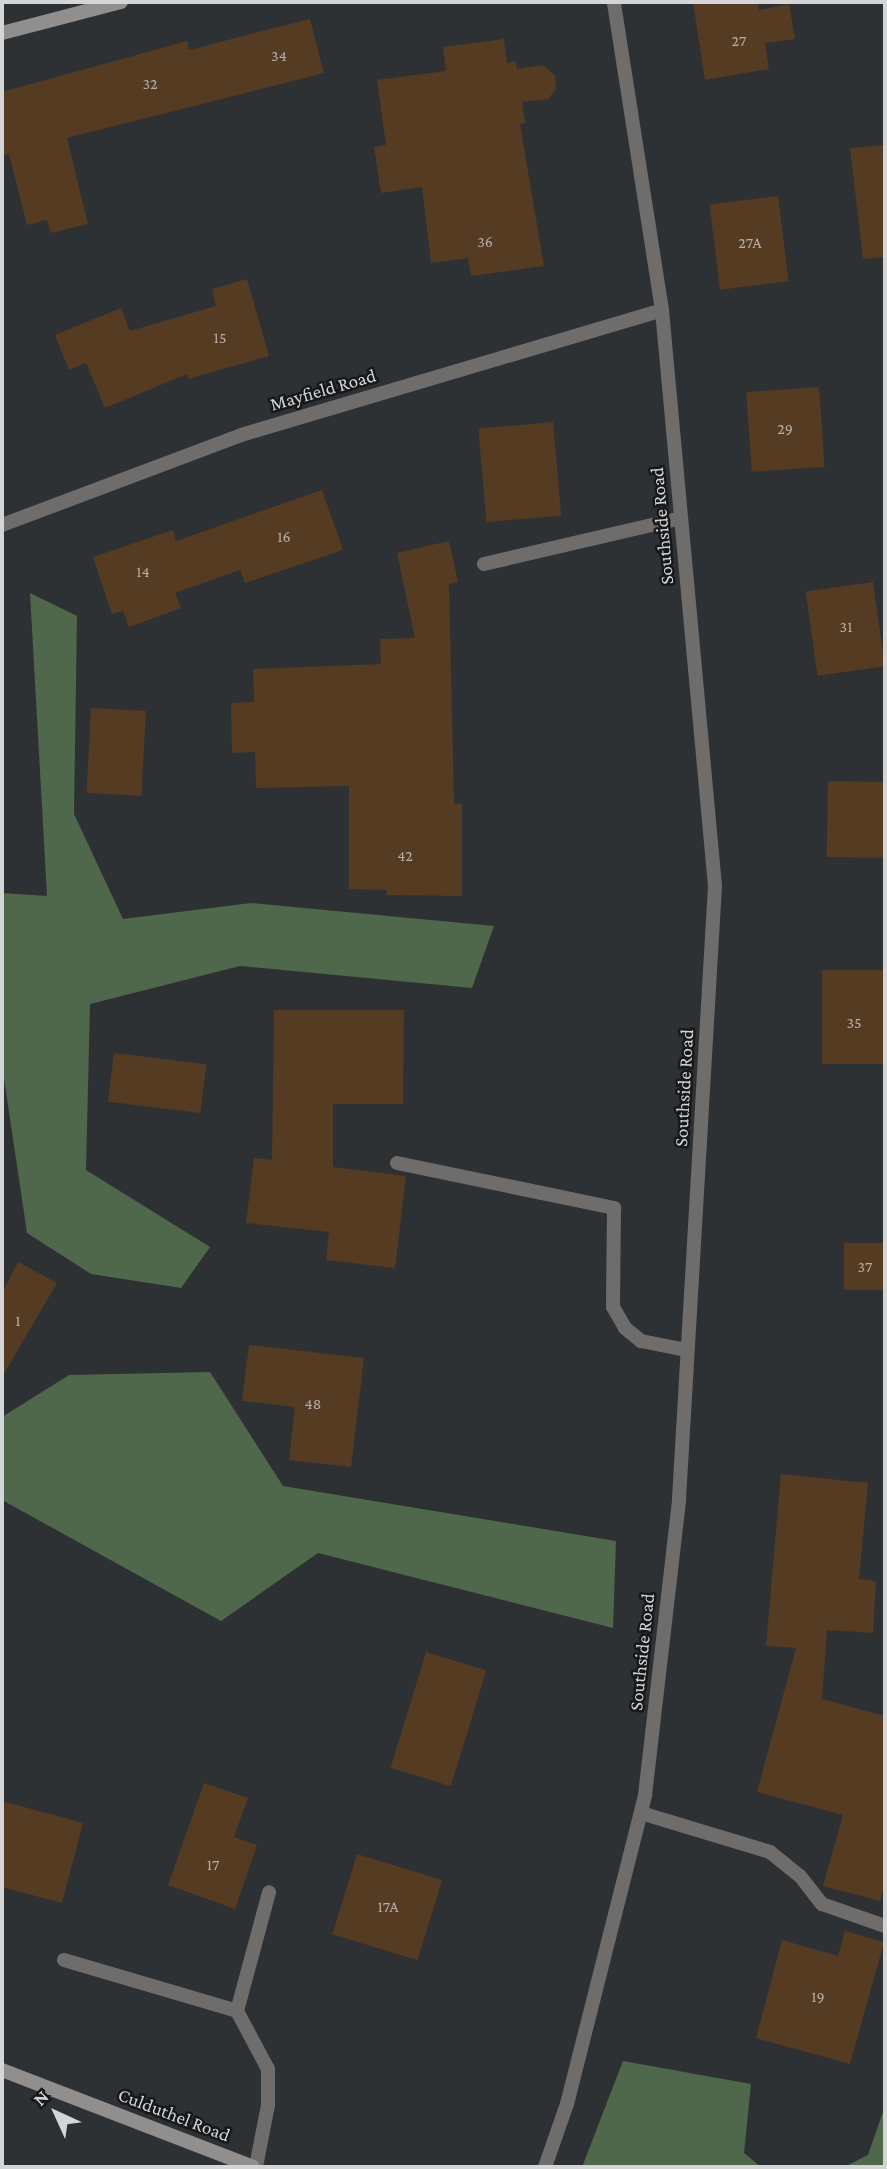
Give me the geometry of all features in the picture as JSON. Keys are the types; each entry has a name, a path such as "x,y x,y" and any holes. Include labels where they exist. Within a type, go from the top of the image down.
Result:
{"main road":[{"path":"2,33 121,2"},
{"name":"Culduthel Road","path":"2,2070 254,2167"}],"street":[{"name":"Southside Road","path":"545,2167 567,2104 641,1813 679,1499 715,886 662,310 614,2"},
{"name":"Mayfield Road","path":"2,525 241,435 662,310"},
{"path":"484,564 681,518"},
{"path":"397,1163 614,1208 613,1307 625,1328 641,1341 687,1350"},
{"path":"641,1813 770,1852 800,1876 822,1904 885,1926"},
{"path":"254,2167 268,2105 268,2068 237,2011 269,1892"},
{"path":"64,1960 237,2011"}],"green space":[{"path":"30,593 77,616 74,814 123,919 251,903 494,926 472,988 240,966 90,1004 86,1170 210,1247 181,1288 91,1274 27,1233 2,1065 2,893 47,896"},
{"path":"210,1372 283,1486 616,1541 613,1628 318,1553 221,1621 2,1500 2,1417 69,1375"},
{"path":"623,2061 751,2084 744,2153 761,2167 582,2167"},
{"path":"885,2106 885,2167 844,2167 868,2155"}],"building":[{"path":"693,2 758,2 759,10 789,4 795,39 765,43 769,69 705,80"},
{"path":"310,19 324,73 67,138 88,224 51,233 47,220 27,225 9,154 2,156 2,92 187,41 189,50"},
{"path":"504,39 507,63 516,61 517,69 543,65 555,76 556,89 548,99 522,102 525,123 520,124 544,266 471,276 468,258 431,263 422,187 381,193 374,147 386,145 377,80 446,71 443,47"},
{"path":"885,145 885,257 863,259 850,148"},
{"path":"778,196 788,281 720,290 710,204"},
{"path":"247,279 269,356 188,379 187,374 105,408 86,363 69,370 55,335 121,308 130,331 216,306 212,289"},
{"path":"819,387 825,467 752,472 746,392"},
{"path":"553,422 561,516 486,522 478,429"},
{"path":"322,490 343,550 245,583 240,570 175,593 181,608 129,627 123,611 112,614 93,557 173,530 176,541"},
{"path":"449,541 458,582 449,584 454,804 462,804 462,896 386,895 387,890 349,889 349,786 256,788 255,752 232,753 231,703 254,702 253,669 381,664 380,639 415,638 397,553"},
{"path":"873,582 885,666 817,676 806,591"},
{"path":"91,708 146,711 141,796 87,793"},
{"path":"828,781 885,782 884,858 827,857"},
{"path":"822,970 885,970 885,1064 822,1064"},
{"path":"274,1010 404,1010 403,1104 333,1104 333,1167 406,1176 395,1268 326,1260 329,1232 246,1223 254,1158 272,1160"},
{"path":"114,1053 206,1064 200,1113 108,1102"},
{"path":"844,1243 885,1243 885,1290 844,1290"},
{"path":"18,1262 57,1283 2,1377 2,1293"},
{"path":"249,1345 364,1358 351,1467 289,1460 295,1407 242,1401"},
{"path":"781,1474 868,1483 859,1579 876,1581 873,1633 827,1630 822,1699 885,1716 885,1882 880,1901 823,1886 843,1815 757,1792 796,1648 766,1646"},
{"path":"426,1652 486,1670 451,1786 391,1768"},
{"path":"204,1783 248,1798 234,1837 257,1845 235,1909 168,1885"},
{"path":"2,1801 83,1823 62,1903 2,1887"},
{"path":"357,1854 442,1880 418,1960 332,1934"},
{"path":"845,1931 884,1942 850,2064 756,2038 782,1940 838,1956"}]}
